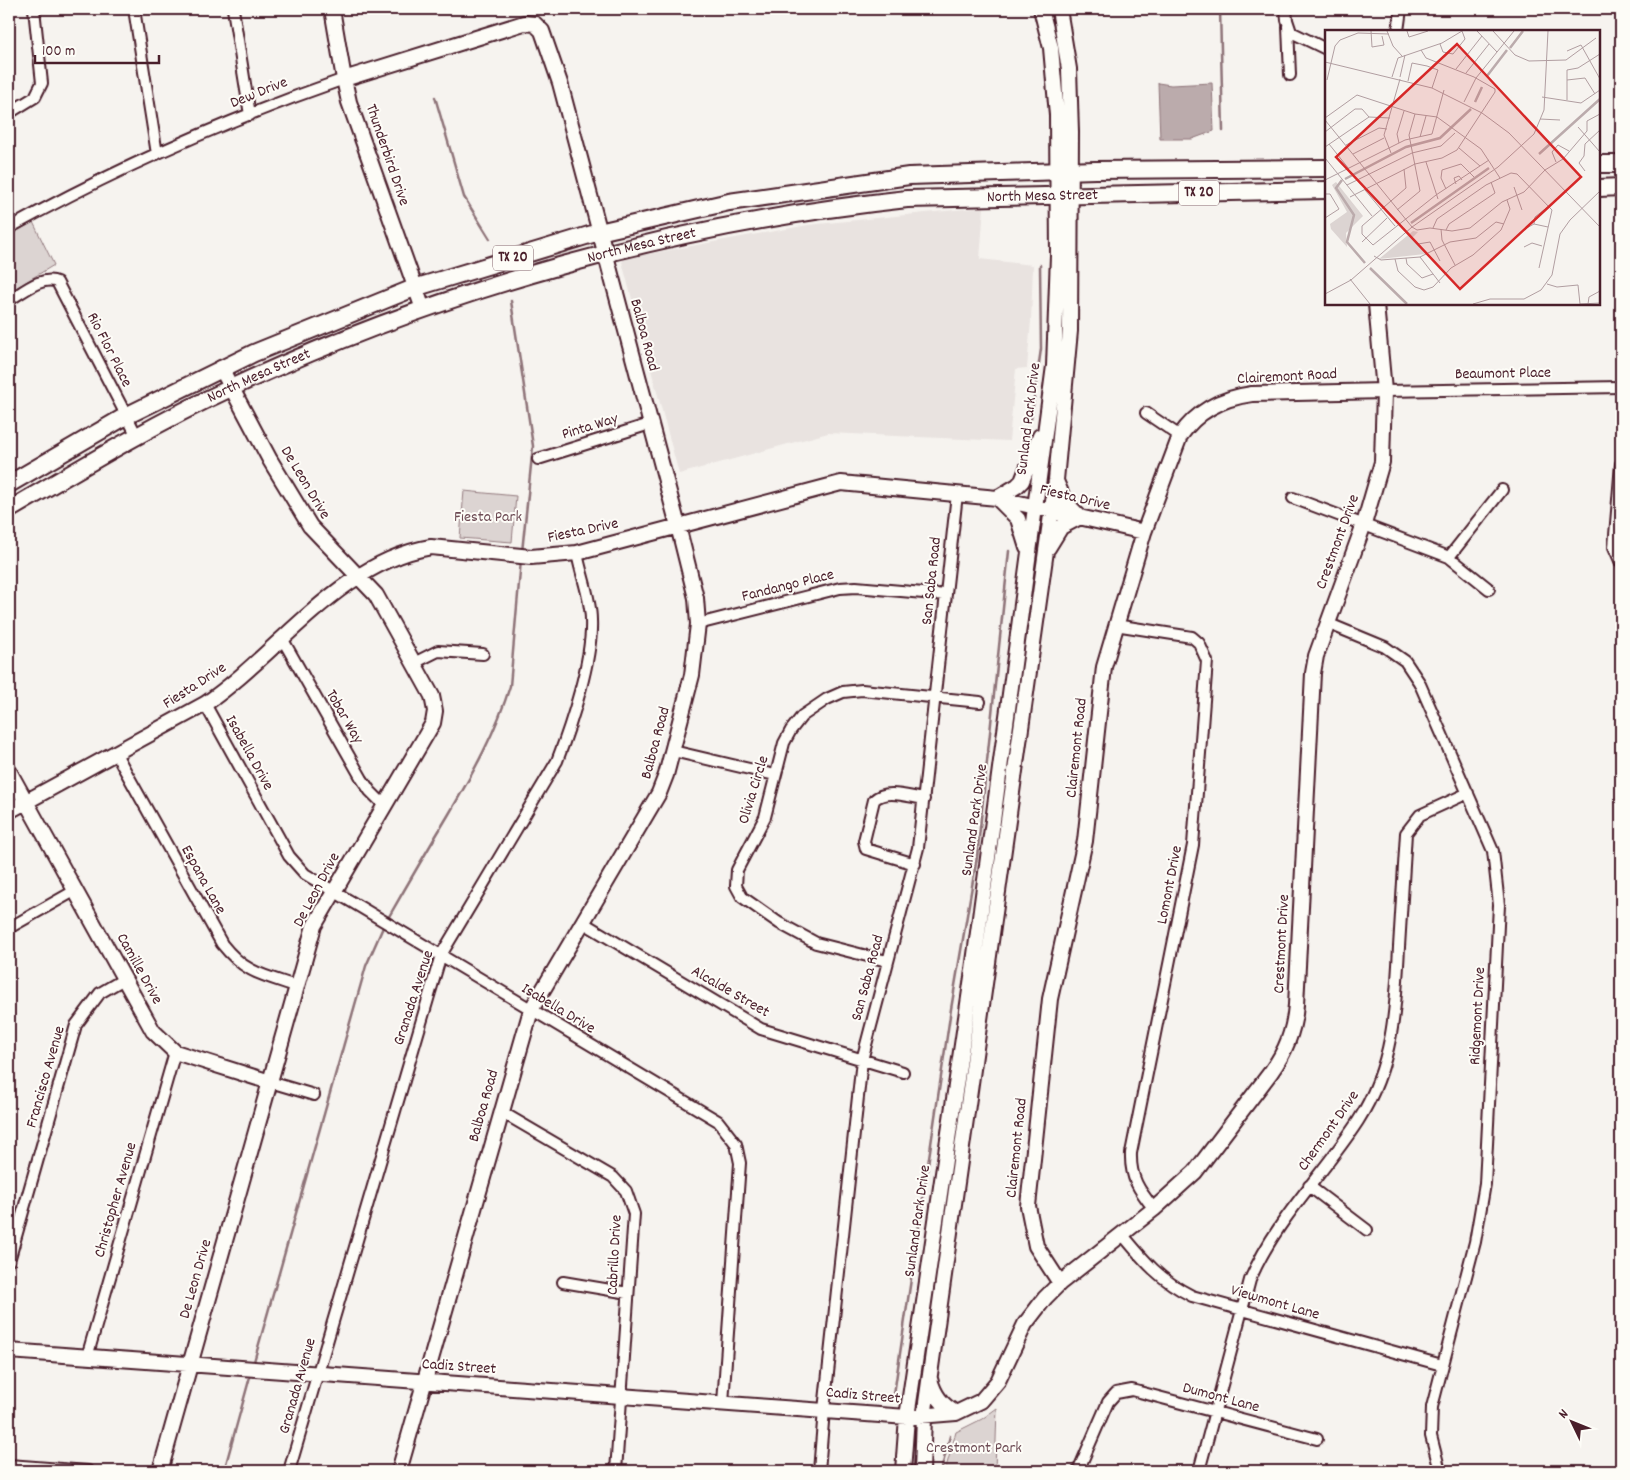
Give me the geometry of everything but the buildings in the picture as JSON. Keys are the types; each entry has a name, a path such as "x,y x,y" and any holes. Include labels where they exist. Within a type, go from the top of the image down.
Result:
{"main road":[{"path":"1600,164 1621,164"},
{"name":"North Mesa Street","path":"9,484 126,416 221,368 414,288 598,232 729,202 908,176 1064,171 1325,168"},
{"path":"907,199 908,176"},
{"path":"1600,188 1621,187"},
{"name":"North Mesa Street","path":"9,510 137,436 231,388 298,358 423,309 604,254 731,225 845,206 907,199 1064,194 1325,190"},
{"path":"729,202 731,225"}],"street":[{"path":"9,113 35,97 42,83 34,9"},
{"path":"134,9 157,154"},
{"path":"233,9 250,115"},
{"name":"Thunderbird Drive","path":"332,9 344,79 414,288 423,309"},
{"path":"1286,9 1290,75"},
{"path":"1398,30 1401,9"},
{"path":"1060,11 1069,69 1064,171 1055,81 1043,14 1060,11"},
{"name":"Dew Drive","path":"9,228 157,154 250,115 344,79 524,23 535,24"},
{"name":"Balboa Road","path":"399,1471 500,1112 531,1010 659,793 673,751 692,676 698,624 696,598 678,526 598,232 560,83 542,31 535,24"},
{"path":"1288,26 1296,36 1325,49"},
{"name":"Sunland Park Drive","path":"922,1471 924,1416 1050,510 1056,480 1063,331 1064,171"},
{"name":"Rio Flor Place","path":"9,300 43,281 52,280 60,286 137,436"},
{"name":"Crestmont Drive","path":"907,1417 956,1413 981,1401 998,1381 1025,1324 1045,1298 1060,1283 1154,1209 1195,1172 1271,1072 1290,1038 1296,1006 1316,656 1364,524 1382,462 1384,391 1376,305"},
{"name":"Sunland Park Drive","path":"903,1471 907,1417 972,977 1047,418 1063,331"},
{"name":"De Leon Drive","path":"160,1471 314,926 433,722 435,711 432,696 376,595 310,526 221,368"},
{"name":"Beaumont Place","path":"1384,391 1621,387"},
{"name":"Clairemont Road","path":"1060,1283 1036,1246 1028,1206 1050,999 1085,841 1104,667 1144,532 1180,436 1188,424 1207,409 1235,396 1252,394 1384,391"},
{"path":"1146,413 1180,436"},
{"path":"1029,556 1023,530 1018,519 997,498 1022,481 1047,418"},
{"name":"Pinta Way","path":"538,459 650,424"},
{"path":"1621,464 1614,547 1621,563"},
{"path":"1044,555 1061,527 1080,517 1065,502 1056,480"},
{"name":"Fiesta Drive","path":"9,812 205,704 227,689 346,583 358,575 416,549 431,547 510,556 577,553 841,483 997,498 1144,532"},
{"path":"1449,556 1502,490"},
{"name":"San Saba Road","path":"819,1471 862,1060 914,864 924,799 957,494"},
{"path":"1292,498 1449,556 1489,589"},
{"name":"Granada Avenue","path":"289,1471 316,1373 441,955 557,761 569,730 590,644 591,619 577,553"},
{"name":"Fandango Place","path":"698,624 840,588 856,587 946,595"},
{"name":"Ridgemont Drive","path":"1327,623 1385,647 1405,661 1419,682 1493,851 1499,905 1485,1184 1475,1242 1432,1407 1431,1436 1440,1471"},
{"name":"Lomont Drive","path":"1115,625 1192,637 1199,643 1207,661 1193,845 1131,1153 1132,1176 1138,1188 1154,1209"},
{"name":"Tobar Way","path":"283,640 362,779 384,806"},
{"path":"414,663 438,652 483,654"},
{"name":"Olivia Circle","path":"888,961 816,943 779,923 742,897 736,886 737,870 765,817 784,743 802,716 827,698 843,692 862,690 980,702"},
{"name":"Isabella Drive","path":"205,704 289,856 305,874 718,1121 736,1144 740,1163 723,1403"},
{"path":"673,751 775,775"},
{"name":"Espana Lane","path":"116,754 228,952 249,970 296,986"},
{"name":"Camille Drive","path":"9,771 153,1031 175,1052 314,1096"},
{"path":"914,864 873,853 866,849 864,841 874,800 879,795 886,793 924,799"},
{"name":"Chermont Drive","path":"1199,1471 1250,1280 1268,1241 1358,1122 1378,1083 1386,1062 1396,1015 1406,833 1420,815 1468,793"},
{"path":"9,928 76,890"},
{"name":"Alcalde Street","path":"582,922 761,1029 903,1072"},
{"name":"Francisco Avenue","path":"9,1261 76,1025 100,993 124,979"},
{"name":"Christopher Avenue","path":"87,1357 175,1052"},
{"name":"Cabrillo Drive","path":"500,1112 613,1177 626,1191 634,1214 616,1471"},
{"path":"1310,1186 1367,1230"},
{"name":"Viewmont Lane","path":"1122,1234 1153,1271 1175,1287 1192,1296 1442,1365"},
{"path":"563,1282 628,1293"},
{"name":"Cadiz Street","path":"9,1351 907,1417"},
{"path":"930,1378 933,1390 941,1401 956,1413"},
{"name":"Dumont Lane","path":"1078,1471 1103,1412 1116,1393 1132,1390 1317,1439"},
{"path":"9,1465 88,1471"}],"shaded area":[{"path":"1158,83 1171,85 1212,83 1214,131 1192,139 1160,139"},
{"path":"984,207 980,259 1033,265 1027,368 1016,369 1009,441 828,433 679,474 622,262 625,258 808,225"}],"green space":[{"path":"33,222 54,265 9,292 9,236"},
{"name":"Fiesta Park","path":"464,491 516,496 512,542 460,538"},
{"name":"Crestmont Park","path":"997,1408 995,1471 945,1471 956,1432 982,1419"}],"waterway":[{"path":"1220,9 1223,131"},
{"path":"435,97 464,197 490,239"},
{"path":"1031,419 1041,349 1040,265"},
{"path":"511,301 533,446 522,552"},
{"path":"894,1394 951,1009 977,857 1009,551"},
{"path":"387,920 475,768 491,736 504,703 510,686 521,560"},
{"path":"253,1365 366,966 384,925"},
{"path":"224,1471 251,1373"},
{"path":"941,1471 950,1436"}]}
